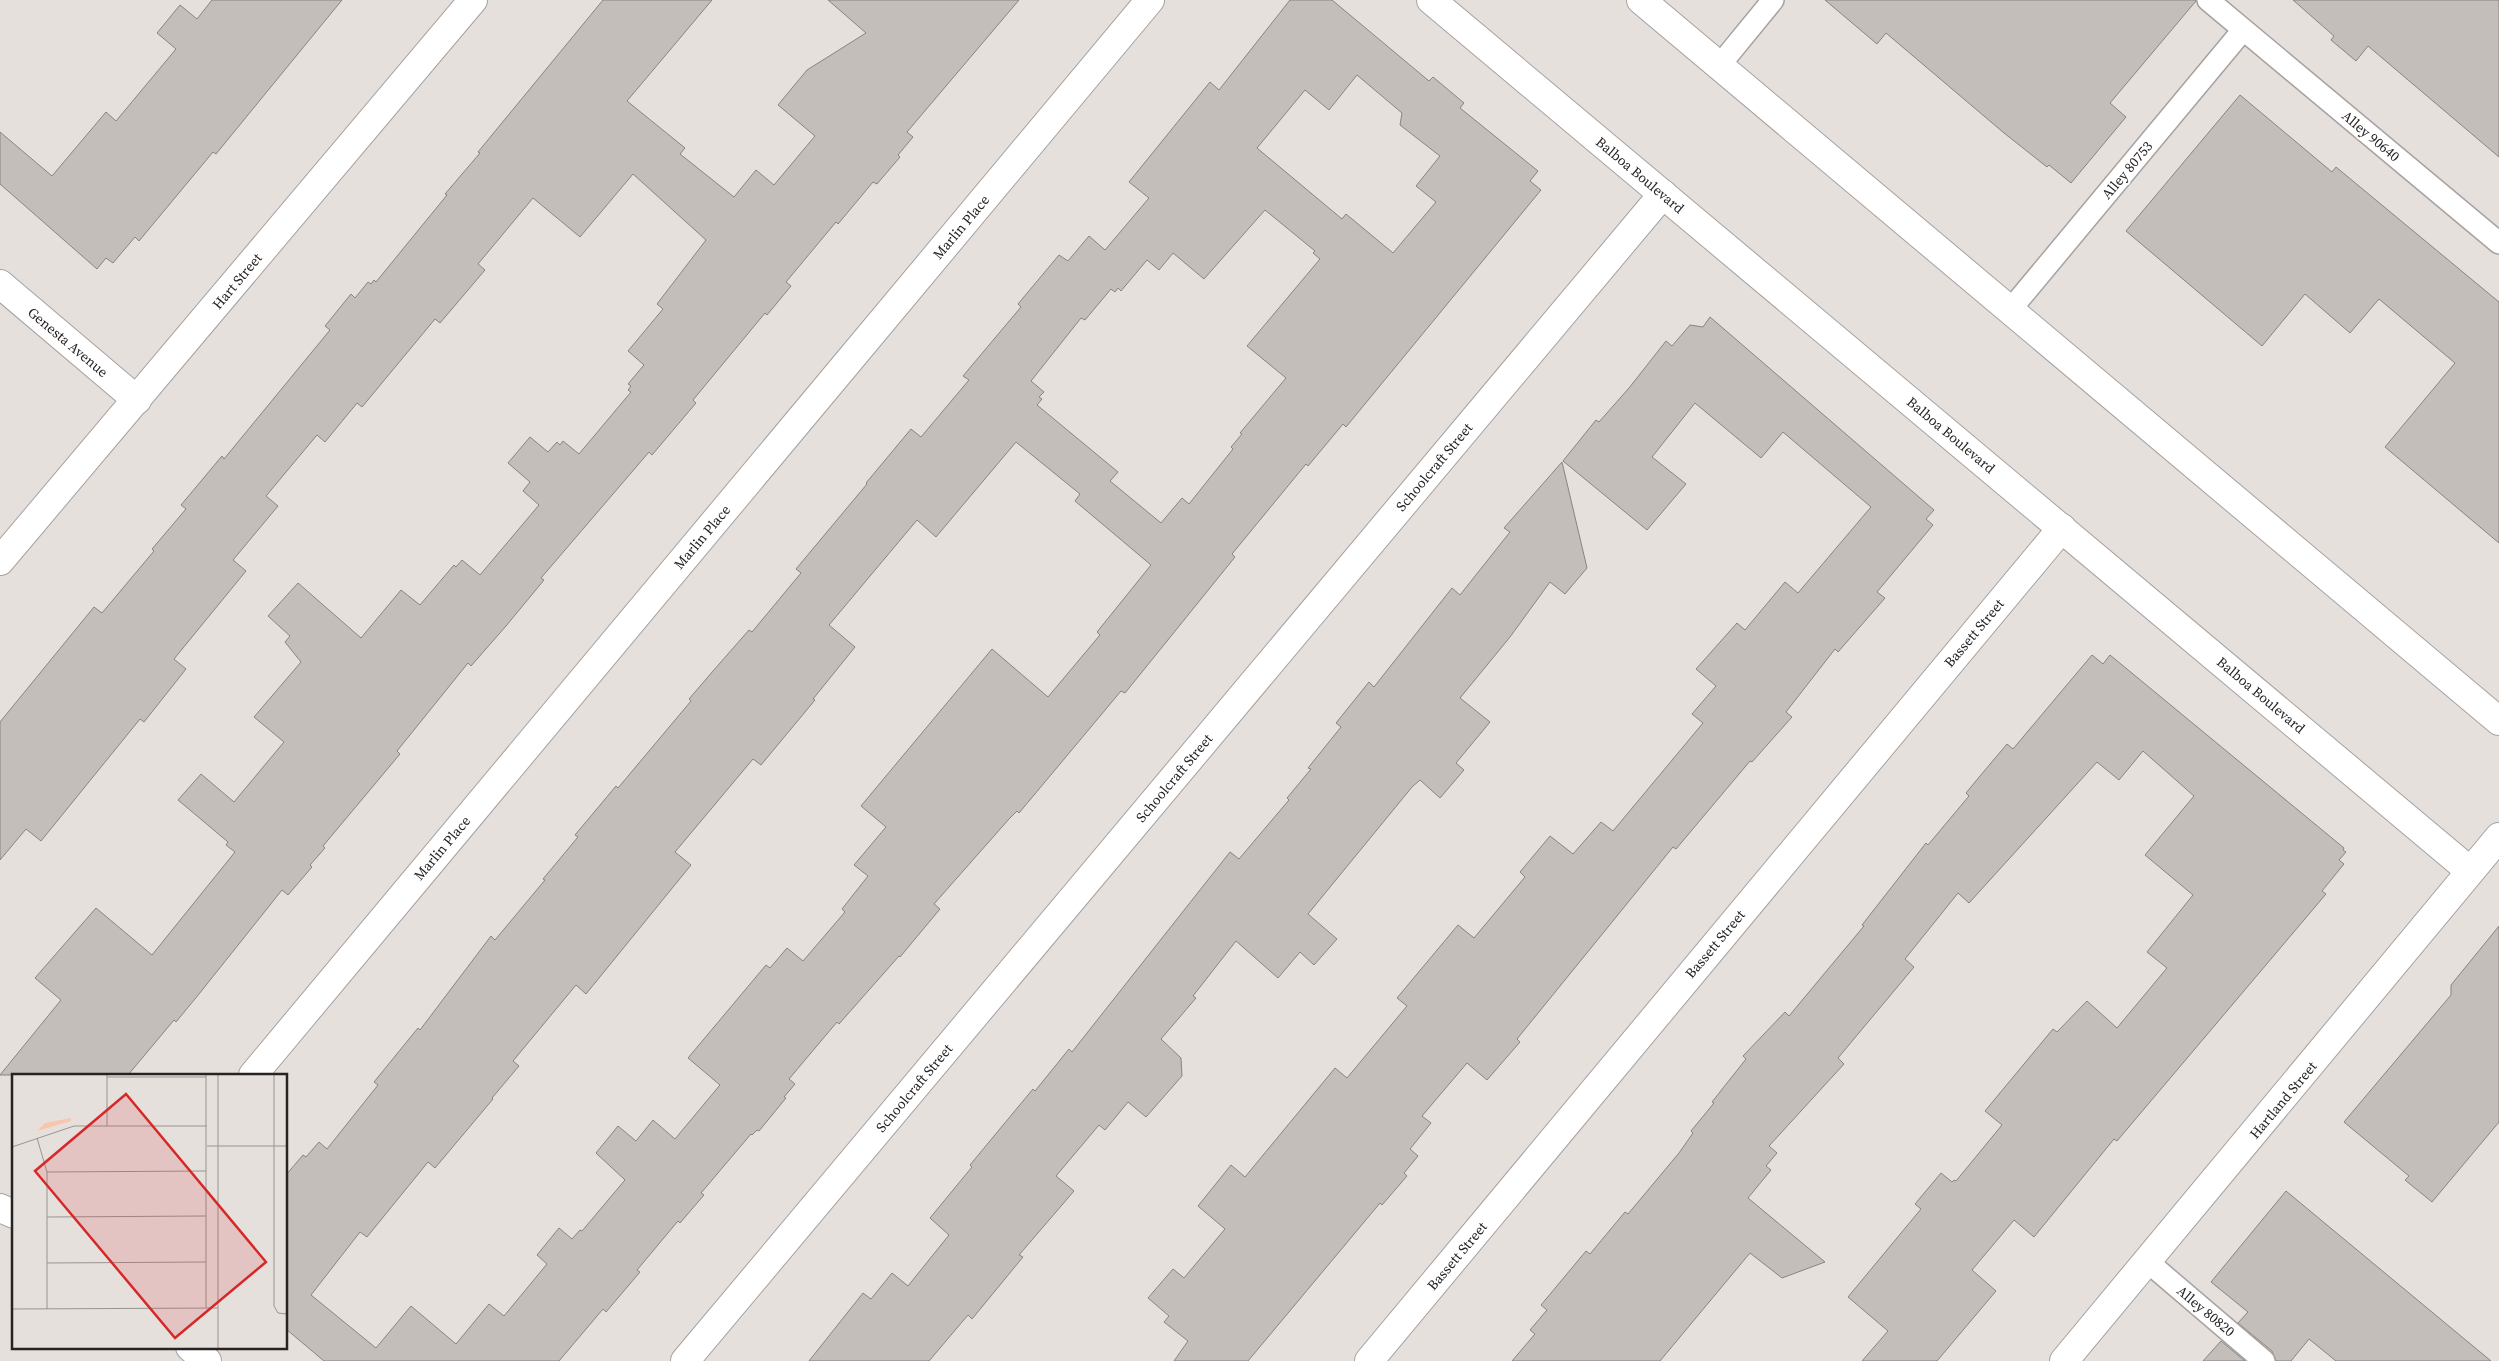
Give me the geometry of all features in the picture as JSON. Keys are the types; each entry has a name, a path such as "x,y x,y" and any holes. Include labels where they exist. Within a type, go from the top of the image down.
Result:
{"street":[{"name":"Hart Street","path":"0,561 473,0"},
{"name":"Marlin Place","path":"254,1074 1150,0"},
{"name":"Balboa Boulevard","path":"1431,0 2470,871"},
{"path":"1641,0 2499,721"},
{"name":"Schoolcraft Street","path":"684,1361 1663,194"},
{"name":"Genesta Avenue","path":"0,284 136,400"},
{"name":"Bassett Street","path":"1369,1361 2062,528"},
{"name":"Hartland Street","path":"2064,1361 2499,837"},
{"path":"0,1208 12,1213"},
{"path":"191,1348 207,1361"}],"lane":[{"path":"1719,66 1773,0"},
{"name":"Alley 90640","path":"2208,0 2499,243"},
{"name":"Alley 80753","path":"2011,309 2243,30"},
{"name":"Alley 80820","path":"2148,1262 2264,1361"}],"building":[{"path":"212,0 342,0 216,154 213,152 139,241 135,237 113,263 106,258 97,269 0,184 0,132 52,176 106,112 116,121 176,49 157,33 180,5 197,19"},
{"path":"603,0 712,0 627,101 685,148 680,154 734,197 756,170 774,185 815,136 778,105 807,70 866,33 828,0 1019,0 907,132 913,137 898,155 900,157 877,184 873,182 838,224 836,222 786,282 791,286 767,315 765,313 693,400 696,403 652,455 649,452 541,578 544,580 471,666 468,663 397,751 400,754 323,846 325,848 310,865 312,867 288,895 282,890 176,1022 174,1020 129,1074 0,1075 61,1000 35,978 96,908 152,955 235,852 226,845 228,842 178,800 201,774 234,802 284,742 254,717 301,662 285,642 290,636 268,616 298,583 361,638 401,590 420,605 454,565 456,567 462,560 480,575 539,505 523,491 530,482 508,463 530,437 548,452 557,442 560,445 563,441 579,454 631,392 628,390 631,386 628,384 644,365 628,351 663,309 657,304 706,240 633,174 580,237 533,198 478,264 485,270 440,323 435,319 362,407 357,403 325,442 317,435 266,496 278,506 233,560 246,571 174,659 186,669 144,722 140,719 41,841 26,829 0,860 0,722 94,607 102,613 154,551 152,549 186,509 181,505 222,456 224,459 330,330 325,326 351,294 355,298 368,282 371,284 374,280 376,282 447,195 445,194 480,153 478,152"},
{"path":"1290,0 1332,0 1429,81 1433,77 1464,103 1460,108 1538,171 1530,181 1541,190 1346,427 1343,424 1308,466 1306,464 1232,554 1235,557 1125,693 1121,691 1019,813 1017,811 1009,819 934,904 940,909 900,957 839,1024 837,1022 789,1079 795,1084 759,1131 757,1130 751,1134 701,1193 704,1195 680,1223 678,1221 637,1270 640,1272 606,1312 603,1309 559,1361 324,1361 288,1331 288,1173 303,1155 306,1157 319,1142 327,1149 378,1085 374,1082 418,1028 420,1030 491,936 495,940 578,837 575,835 616,786 618,788 691,701 689,699 713,671 749,630 752,632 801,573 796,569 911,429 921,437 969,380 963,376 1021,307 1018,304 1059,255 1068,261 1089,236 1105,250 1149,198 1129,182 1210,82 1219,90","holes":["1357,75 1402,113 1400,125 1440,156 1416,186 1436,202 1393,253 1346,214 1342,219 1257,148 1305,90 1329,110","1265,210 1315,251 1313,253 1320,259 1247,346 1286,378 1240,433 1242,434 1231,447 1233,449 1189,504 1182,498 1161,523 1110,481 1118,472 1037,405 1042,399 1039,397 1044,392 1031,381 1081,318 1085,320 1111,289 1115,292 1118,288 1121,291 1147,260 1159,270 1173,253 1204,279","1016,442 1080,494 1075,501 1151,565 1097,632 1100,635 1048,697 992,649 861,806 886,827 854,865 868,876 842,909 845,912 803,961 787,948 770,968 766,965 688,1058 720,1085 675,1139 653,1120 636,1141 618,1126 596,1153 625,1180 582,1231 580,1230 572,1239 559,1228 537,1255 547,1264 504,1316 489,1304 456,1344 411,1306 376,1348 311,1295 360,1232 367,1237 428,1162 435,1168 519,1066 513,1061 576,985 586,994 691,865 675,852 753,759 761,765 815,700 813,699 855,647 829,625 917,520 936,537"]},
{"path":"1825,0 2196,1 2110,103 2126,117 2071,183 2049,165 2047,167 2004,133 1886,33 1877,44"},
{"path":"2293,0 2499,0 2499,157 2368,46 2356,61 2331,40 2334,36"},
{"path":"2240,95 2332,172 2336,167 2499,302 2499,543 2385,447 2455,363 2379,299 2350,333 2305,294 2262,346 2126,231"},
{"path":"1710,317 1934,510 1926,519 1933,525 1877,592 1885,598 1838,652 1835,649 1786,712 1792,717 1752,762 1750,761 1676,849 1673,847 1517,1039 1520,1042 1487,1080 1467,1063 1422,1116 1431,1123 1410,1149 1418,1156 1404,1173 1407,1176 1382,1205 1380,1203 1248,1361 1174,1361 1188,1341 1164,1322 1169,1316 1148,1298 1173,1269 1184,1278 1225,1229 1198,1206 1231,1165 1245,1177 1335,1068 1347,1078 1407,1006 1397,998 1458,925 1474,938 1525,877 1520,872 1550,836 1573,854 1601,822 1613,831 1703,723 1692,714 1716,686 1696,669 1737,623 1745,630 1785,582 1798,593 1871,507 1783,432 1761,458 1695,403 1652,457 1686,484 1647,530 1563,461 1596,420 1599,422 1629,388 1666,341 1672,346 1690,325 1703,327"},
{"path":"1562,462 1587,568 1565,594 1550,582 1510,637 1460,698 1490,722 1456,763 1464,770 1440,798 1420,780 1412,787 1308,914 1337,939 1314,965 1300,952 1278,978 1236,941 1193,996 1196,998 1161,1039 1181,1058 1182,1076 1146,1117 1128,1102 1105,1130 1099,1125 1056,1176 1074,1191 1019,1255 1023,1257 972,1319 968,1315 929,1361 809,1361 863,1293 871,1299 892,1273 908,1286 949,1235 930,1218 972,1167 970,1165 1069,1049 1072,1052 1230,852 1239,859 1289,800 1287,798 1311,769 1308,768 1341,727 1336,723 1369,682 1374,687 1452,588 1460,595 1510,532 1504,528"},
{"path":"2092,655 2103,664 2110,655 2344,848 2343,850 2346,852 2339,860 2344,864 2322,891 2326,894 2117,1141 2114,1139 2034,1237 2014,1220 1972,1270 1996,1291 1937,1361 1862,1361 1888,1331 1848,1297 1921,1209 1915,1204 1941,1173 1952,1182 1956,1181 2002,1125 1985,1111 2053,1029 2057,1032 2087,1001 2117,1028 2167,968 2147,952 2193,895 2145,855 2194,796 2143,751 2119,780 2097,762 1969,903 1958,893 1905,959 1914,967 1838,1058 1844,1064 1769,1146 1777,1153 1766,1166 1771,1170 1748,1198 1825,1262 1782,1278 1750,1253 1660,1361 1512,1361 1535,1334 1530,1330 1547,1310 1541,1305 1586,1251 1590,1254 1625,1212 1628,1214 1679,1153 1693,1133 1691,1131 1746,1059 1743,1056 1785,1012 1789,1016 1864,926 1862,925 1926,843 1928,845 1969,796 1966,793 1980,776 2007,744 2013,749"},
{"path":"2499,926 2499,1122 2432,1202 2405,1180 2409,1176 2344,1122 2451,995 2451,985"},
{"path":"2286,1191 2491,1361 2336,1361 2309,1339 2291,1361 2276,1361 2272,1351 2238,1323 2248,1312 2211,1282"},
{"path":"2221,1341 2245,1361 2203,1361"}]}
